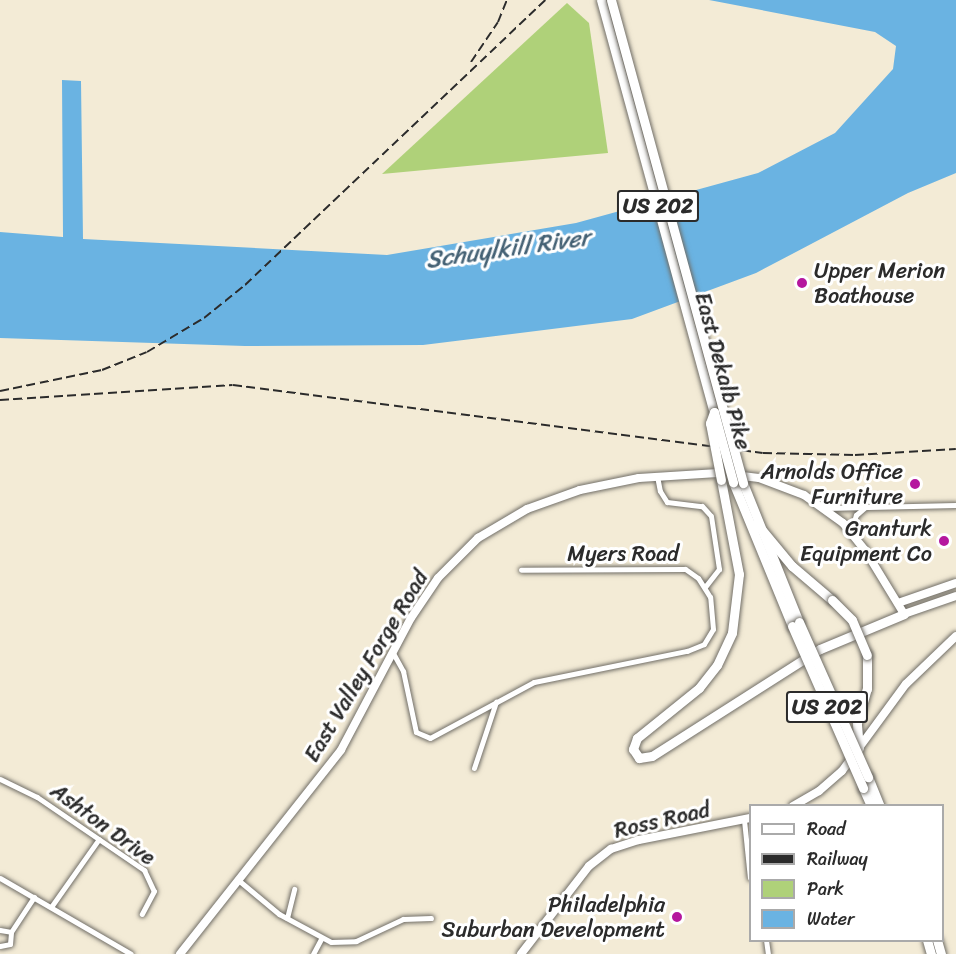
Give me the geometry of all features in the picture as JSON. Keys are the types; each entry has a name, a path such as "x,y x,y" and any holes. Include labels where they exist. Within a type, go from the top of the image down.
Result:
{"highway":[{"name":"East Dekalb Pike","path":"601,0 714,412 738,482 870,804"},
{"name":"East Dekalb Pike","path":"611,0 738,482 757,524 795,624 879,804"},
{"path":"714,412 710,423 738,574 732,633 717,665 699,688 635,741 633,749 639,758 652,756 820,649 904,614"},
{"path":"757,524 785,559 852,620 867,655 867,689 857,723 859,747"}],"main road":[{"name":"East Valley Forge Road","path":"180,954 237,879 321,777 349,736 393,652 438,578 487,532 557,497 657,476 718,473 759,478 794,490 825,508 851,531 904,614"},
{"path":"898,603 956,583"},
{"path":"904,614 956,596"},
{"path":"796,804 831,781 906,684 956,636"},
{"name":"Ross Road","path":"521,954 589,866 611,849 639,840 747,819"}],"street":[{"name":"Myers Road","path":"521,570 676,568 692,572 705,587 719,569 711,516 702,506 667,502 660,491 657,476"},
{"path":"825,508 956,505"},
{"path":"851,531 856,515 865,507"},
{"path":"393,652 404,671 415,729 422,737 448,731 496,702 549,677 697,648 709,638 715,619 705,587"},
{"path":"474,768 496,702"},
{"name":"Ashton Drive","path":"0,779 37,797 150,876 154,891 142,914"},
{"path":"747,819 749,858"},
{"path":"51,907 99,839"},
{"path":"0,878 130,954"},
{"path":"237,879 287,918 321,939 336,943 356,941 393,922 431,918"},
{"path":"287,918 294,889"},
{"path":"0,946 10,944 11,932 34,897"},
{"path":"0,930 11,932"},
{"path":"313,954 321,939"}],"green space":[{"path":"567,3 589,23 608,153 382,174"}],"water":[{"name":"Schuylkill River","path":"709,0 956,0 956,173 908,193 756,273 632,319 423,345 245,346 0,338 0,232 63,237 62,80 81,81 83,239 387,255 576,223 758,173 835,133 893,69 896,46 875,32"}],"railway":[{"path":"471,62 498,22 507,0"},
{"path":"0,391 102,370 147,352 204,318 245,285 545,0"},
{"path":"0,400 233,385 763,453 855,455 956,449"}],"place":[{"name":"Upper Merion Boathouse","path":"802,283"},
{"name":"Arnolds Office Furniture","path":"915,484"},
{"name":"Granturk Equipment Co","path":"944,541"},
{"name":"Philadelphia Suburban Development","path":"677,917"}]}
